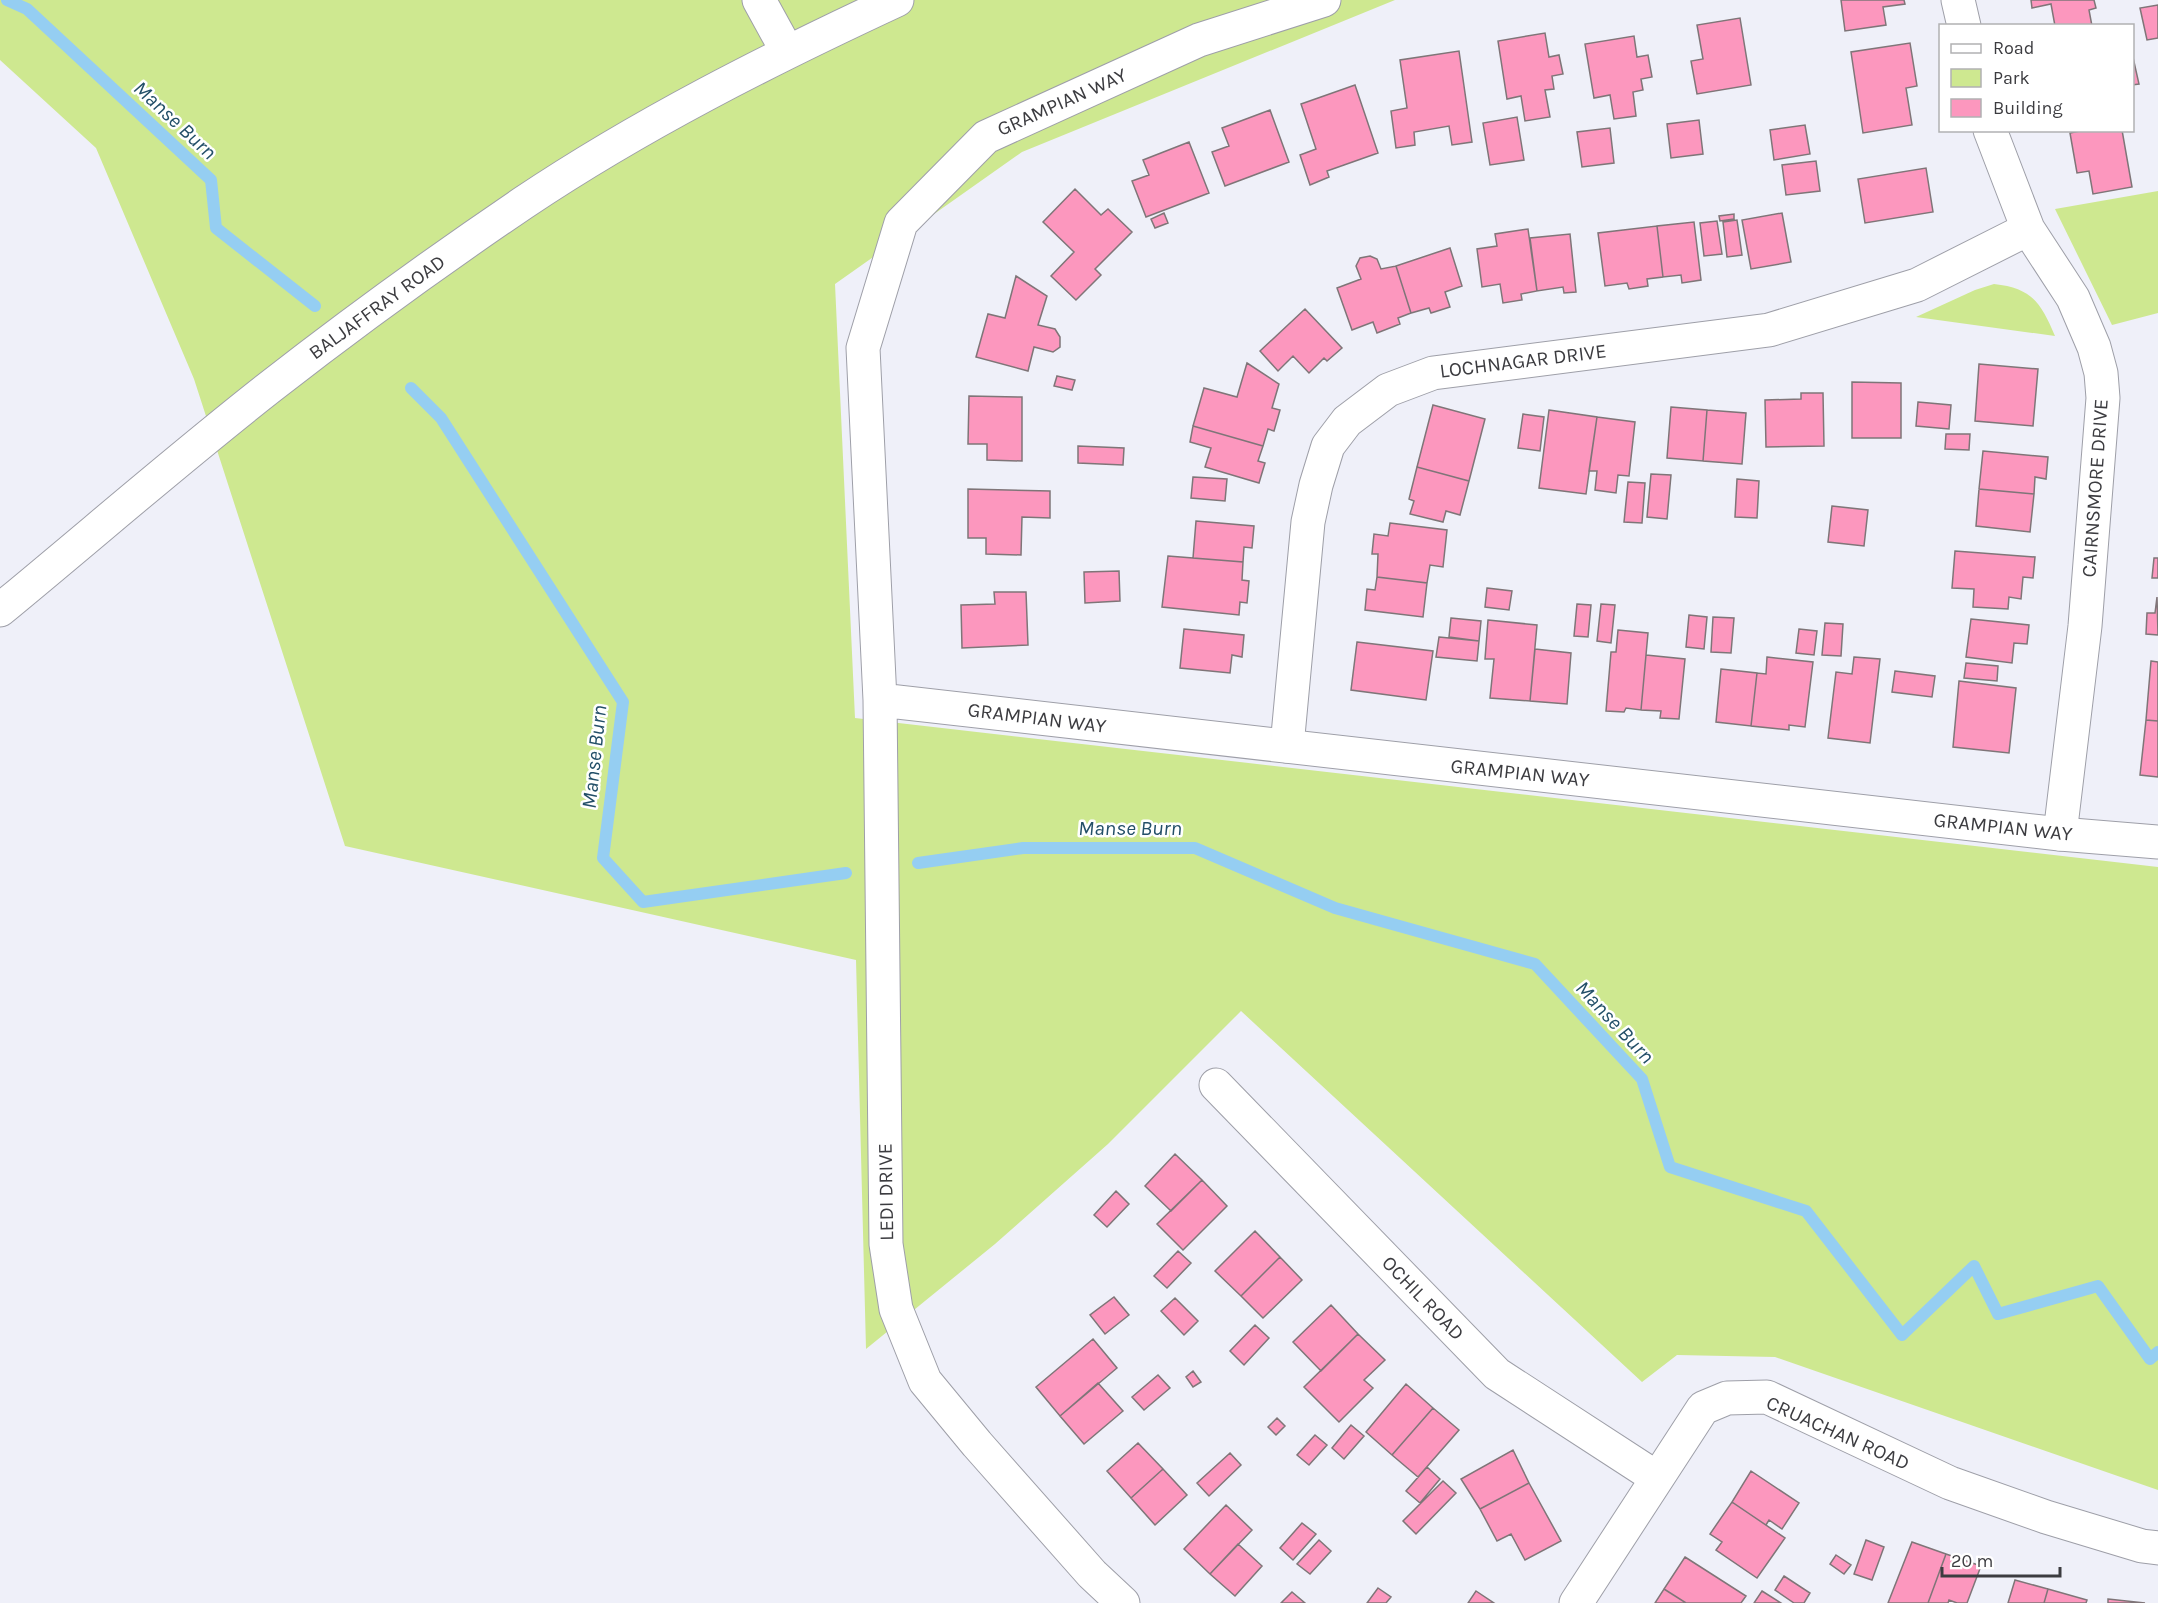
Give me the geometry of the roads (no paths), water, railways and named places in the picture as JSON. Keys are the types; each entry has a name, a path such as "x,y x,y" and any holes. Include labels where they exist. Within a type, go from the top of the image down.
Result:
{"street":[{"path":"759,0 787,51"},
{"name":"BALJAFFRAY ROAD","path":"0,610 268,388 389,296 525,202 649,125 787,51 897,0"},
{"name":"GRAMPIAN WAY","path":"1324,0 1199,40 986,137 901,223 863,348 880,700 2060,834 2158,842"},
{"path":"1958,0 1964,24"},
{"name":"CAIRNSMORE DRIVE","path":"1991,132 2028,229 2073,298 2094,347 2101,373 2103,398 2085,626 2060,834"},
{"name":"LOCHNAGAR DRIVE","path":"1287,746 1308,522 1316,485 1328,446 1347,421 1388,390 1433,372 1769,330 1917,285 2028,229"},
{"name":"LEDI DRIVE","path":"880,700 886,1245 896,1309 925,1380 977,1444 1092,1574 1123,1603"},
{"name":"OCHIL ROAD","path":"1216,1084 1497,1374 1657,1478"},
{"name":"CRUACHAN ROAD","path":"1576,1603 1703,1408 1727,1398 1767,1397 1950,1483 2142,1546 2158,1548"}],"waterway":[{"name":"Manse Burn","path":"7,0 27,9 211,180 216,228 315,306"},
{"name":"Manse Burn","path":"411,388 441,418 623,702 603,858 643,902 846,873"},
{"name":"Manse Burn","path":"918,863 1023,848 1195,848 1335,908 1535,964 1642,1079 1670,1167 1806,1211 1902,1335 1974,1266 1998,1314 2098,1286 2150,1359 2158,1352"}]}
